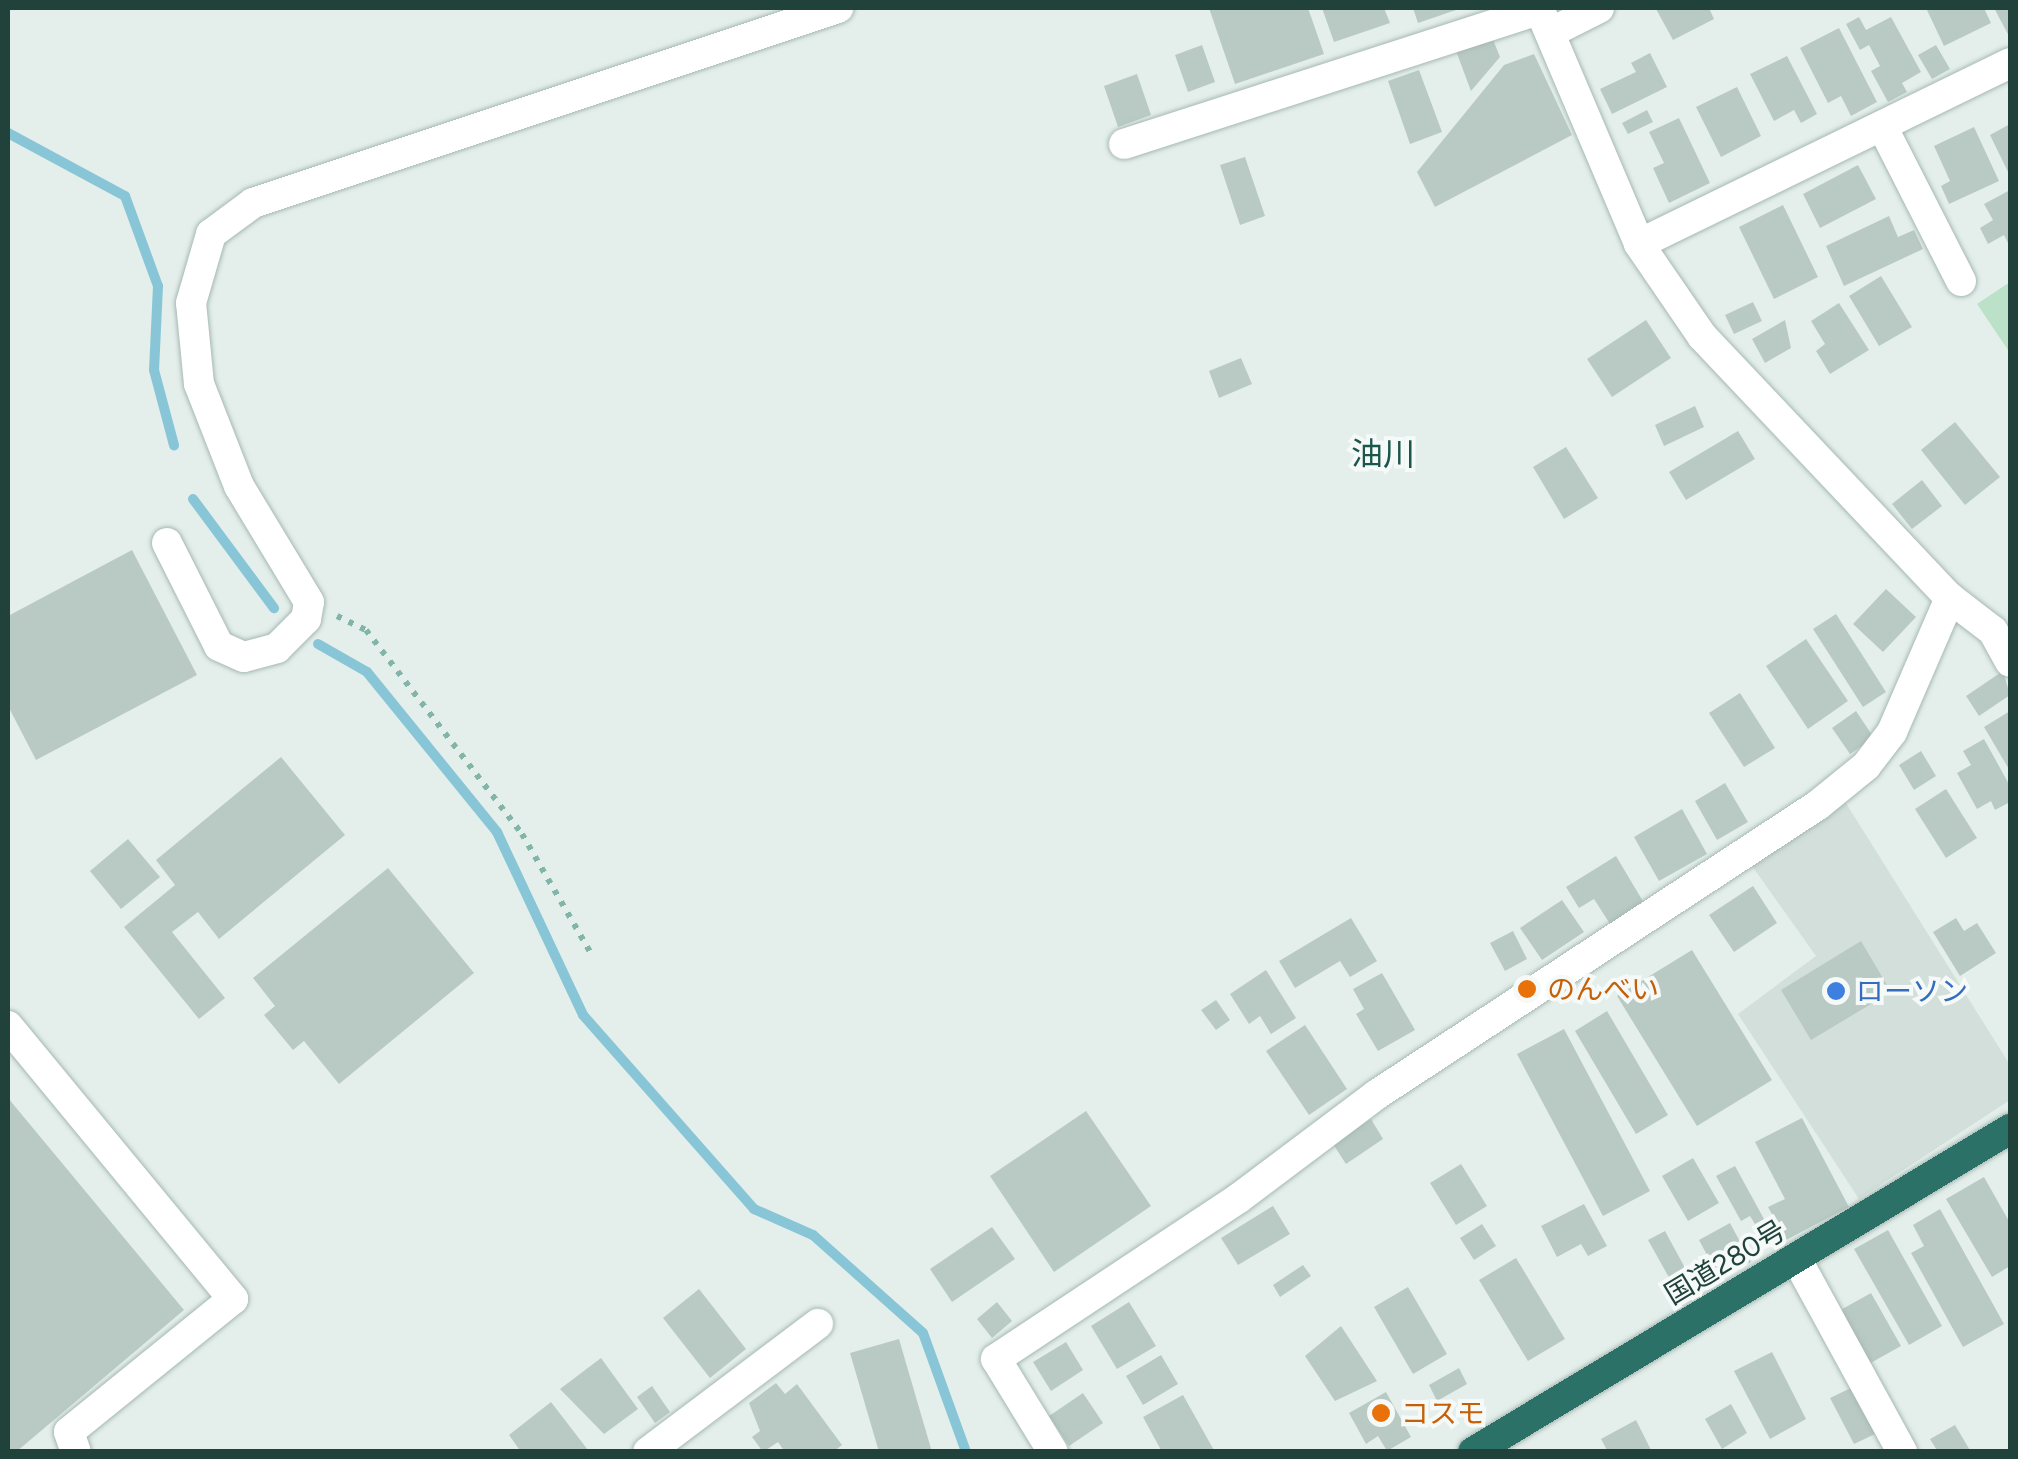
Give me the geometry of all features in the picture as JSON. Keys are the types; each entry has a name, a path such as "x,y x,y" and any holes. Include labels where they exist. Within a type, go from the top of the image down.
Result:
{"highway":[{"name":"国道280号","path":"1473,1452 2010,1128"}],"street":[{"path":"167,544 219,646 244,658 277,648 306,619 309,602 239,486 199,384 191,304 211,234 253,204 838,8"},
{"path":"1124,144 1543,17 1599,8"},
{"path":"1543,17 1638,244 1702,336 1950,598 1993,631 2010,662"},
{"path":"1638,244 2010,63"},
{"path":"1882,126 1962,281"},
{"path":"1053,1452 996,1359 1239,1198 1376,1094 1707,883 1842,786 1892,732 1950,598"},
{"path":"8,1026 233,1299 64,1445"},
{"path":"1796,1258 1902,1452"},
{"path":"648,1452 818,1324"}],"path":[{"path":"309,602 366,630 522,834 592,955"}],"shaded area":[{"path":"1844,800 2010,1065 2010,1100 1859,1199 1738,1014 1816,956 1752,866"}],"green space":[{"path":"2010,282 2010,353 1977,304"}],"building":[{"path":"1209,8 1308,8 1324,54 1235,84"},
{"path":"1322,8 1384,8 1390,23 1334,42"},
{"path":"1413,8 1462,8 1418,23"},
{"path":"1709,8 1714,19 1673,40 1656,9"},
{"path":"1926,8 1984,8 1991,23 1944,46"},
{"path":"1994,8 2010,8 2010,38"},
{"path":"1859,17 1866,30 1891,17 1921,72 1902,83 1907,92 1888,102 1871,71 1880,66 1869,45 1860,50 1846,24"},
{"path":"1839,28 1877,102 1851,116 1841,96 1828,103 1800,48"},
{"path":"1492,37 1500,57 1471,91 1456,51"},
{"path":"1202,45 1215,82 1188,92 1175,55"},
{"path":"1936,45 1950,69 1932,79 1918,55"},
{"path":"1650,53 1667,87 1612,114 1600,89 1636,72 1631,63"},
{"path":"1534,54 1572,135 1435,207 1417,172 1504,65"},
{"path":"1787,56 1817,114 1801,123 1794,110 1774,121 1750,74"},
{"path":"1419,70 1442,132 1410,144 1388,81"},
{"path":"1137,74 1151,115 1118,127 1104,86"},
{"path":"1737,87 1761,136 1721,157 1696,107"},
{"path":"1647,110 1653,122 1628,134 1622,123"},
{"path":"1679,118 1710,183 1669,203 1653,168 1664,163 1649,132"},
{"path":"2010,124 2010,176 1990,135"},
{"path":"1974,127 1999,181 1949,204 1941,186 1950,181 1934,146"},
{"path":"1245,157 1265,216 1240,225 1220,165"},
{"path":"1858,165 1876,199 1820,228 1803,194"},
{"path":"2010,190 2010,247 2004,235 1988,244 1980,228 1993,220 1984,204"},
{"path":"1783,205 1818,277 1774,299 1739,227"},
{"path":"1889,216 1898,237 1914,230 1923,249 1844,286 1826,246"},
{"path":"1881,276 1912,327 1879,346 1849,296"},
{"path":"1753,302 1762,321 1734,334 1725,315"},
{"path":"1839,303 1869,350 1830,374 1816,351 1825,344 1811,321"},
{"path":"1646,320 1671,358 1612,397 1587,359"},
{"path":"1785,320 1791,348 1765,363 1752,339"},
{"path":"1241,358 1252,384 1219,398 1209,371"},
{"path":"1695,406 1704,427 1664,446 1655,425"},
{"path":"1955,422 2000,477 1965,505 1921,450"},
{"path":"1738,431 1755,459 1686,500 1669,472"},
{"path":"1566,447 1598,498 1564,519 1533,467"},
{"path":"1922,480 1942,506 1912,529 1892,504"},
{"path":"132,550 197,675 36,760 8,706 8,616"},
{"path":"1886,589 1916,617 1883,652 1853,624"},
{"path":"1836,614 1886,692 1863,707 1813,629"},
{"path":"1806,639 1848,701 1808,729 1766,666"},
{"path":"2003,671 2010,695 1979,716 1966,696"},
{"path":"1740,693 1775,748 1744,767 1709,713"},
{"path":"1856,711 1874,738 1850,754 1832,728"},
{"path":"2010,711 2010,771 1984,727"},
{"path":"1984,739 2010,786 2010,802 1995,810 1991,801 1977,809 1957,773 1971,765 1963,751"},
{"path":"1921,751 1936,776 1914,790 1899,765"},
{"path":"281,757 345,835 219,939 198,912 172,932 225,998 199,1019 124,927 175,885 156,860"},
{"path":"1725,783 1748,822 1717,840 1695,801"},
{"path":"1946,789 1977,838 1946,858 1915,809"},
{"path":"1682,809 1707,854 1659,881 1634,837"},
{"path":"128,839 160,877 121,909 90,871"},
{"path":"1616,856 1644,903 1610,924 1594,899 1579,908 1566,887"},
{"path":"388,868 474,973 339,1084 304,1041 293,1050 264,1015 275,1006 253,978"},
{"path":"1753,886 1777,923 1734,952 1709,915"},
{"path":"1562,900 1584,932 1542,960 1520,928"},
{"path":"1351,918 1377,961 1350,977 1340,961 1295,988 1279,961"},
{"path":"1956,918 1964,931 1977,923 1996,953 1960,976 1933,932"},
{"path":"1513,931 1527,959 1505,971 1490,943"},
{"name":"ローソン","path":"1861,941 1891,992 1811,1040 1781,990"},
{"path":"1692,950 1772,1080 1697,1126 1617,996"},
{"path":"1266,970 1296,1018 1271,1034 1260,1016 1249,1024 1230,994"},
{"path":"1382,973 1415,1030 1378,1051 1356,1014 1364,1009 1353,989"},
{"path":"1216,1000 1230,1020 1216,1030 1201,1010"},
{"path":"1607,1011 1668,1115 1636,1134 1575,1031"},
{"path":"1305,1025 1347,1089 1309,1115 1266,1051"},
{"path":"1564,1029 1650,1191 1603,1216 1517,1054"},
{"path":"8,1098 184,1310 16,1452 8,1452"},
{"path":"1086,1111 1151,1206 1054,1272 990,1176"},
{"path":"1802,1118 1849,1207 1786,1240 1768,1207 1785,1199 1755,1142"},
{"path":"1371,1119 1383,1139 1346,1164 1333,1144"},
{"path":"1693,1158 1719,1203 1688,1221 1662,1176"},
{"path":"1461,1164 1487,1206 1456,1225 1430,1183"},
{"path":"1735,1166 1764,1219 1755,1224 1750,1216 1741,1221 1716,1176"},
{"path":"1984,1177 2010,1223 2010,1266 1992,1277 1946,1199"},
{"path":"1584,1204 1607,1246 1588,1256 1581,1244 1557,1257 1541,1226"},
{"path":"1273,1206 1290,1234 1238,1265 1221,1238"},
{"path":"1940,1209 2004,1324 1963,1347 1911,1253 1924,1246 1913,1225"},
{"path":"1730,1223 1751,1262 1720,1279 1699,1240"},
{"path":"1482,1224 1496,1246 1474,1260 1460,1238"},
{"path":"992,1227 1015,1259 952,1302 930,1269"},
{"path":"1888,1230 1942,1326 1909,1345 1854,1249"},
{"path":"1665,1231 1696,1288 1680,1297 1648,1240"},
{"path":"1516,1258 1565,1339 1528,1361 1479,1280"},
{"path":"1303,1265 1311,1276 1280,1297 1273,1285"},
{"path":"1408,1287 1447,1354 1413,1374 1374,1307"},
{"path":"699,1289 746,1349 710,1378 663,1318"},
{"path":"1871,1293 1901,1346 1867,1365 1837,1312"},
{"path":"997,1302 1012,1321 992,1338 977,1319"},
{"path":"1129,1302 1156,1346 1117,1369 1091,1326"},
{"path":"1341,1326 1377,1381 1335,1401 1305,1356"},
{"path":"899,1339 932,1452 879,1452 850,1353"},
{"path":"1066,1342 1083,1370 1051,1391 1033,1362"},
{"path":"1772,1352 1806,1419 1770,1439 1734,1371"},
{"path":"1161,1355 1178,1384 1143,1405 1126,1376"},
{"path":"601,1358 638,1409 604,1434 560,1389"},
{"path":"1459,1368 1467,1384 1437,1401 1429,1385"},
{"path":"776,1383 785,1394 797,1384 842,1445 833,1452 785,1452 778,1442 763,1452 752,1437 760,1431 749,1403"},
{"path":"652,1386 670,1412 655,1423 637,1397"},
{"path":"1851,1388 1875,1434 1854,1444 1830,1398"},
{"path":"1386,1392 1411,1437 1387,1451 1378,1436 1366,1444 1349,1413"},
{"path":"1083,1393 1103,1423 1069,1446 1049,1416"},
{"path":"1183,1395 1215,1452 1162,1452 1143,1417"},
{"path":"551,1402 588,1450 521,1452 509,1435"},
{"path":"1731,1404 1747,1433 1722,1449 1705,1419"},
{"path":"1636,1420 1652,1452 1608,1452 1601,1439"},
{"path":"1955,1425 1971,1452 1938,1452 1930,1439"}],"waterway":[{"path":"8,133 125,196 158,286 154,370 174,445"},
{"path":"193,499 274,608"},
{"path":"318,644 367,672 497,832 583,1015 754,1209 813,1235 923,1333 966,1452"}],"place":[{"name":"のんべい","path":"1527,989"},
{"name":"ローソン","path":"1836,991"},
{"name":"コスモ","path":"1381,1413"}],"district":[{"name":"油川","path":"1383,454"}]}
